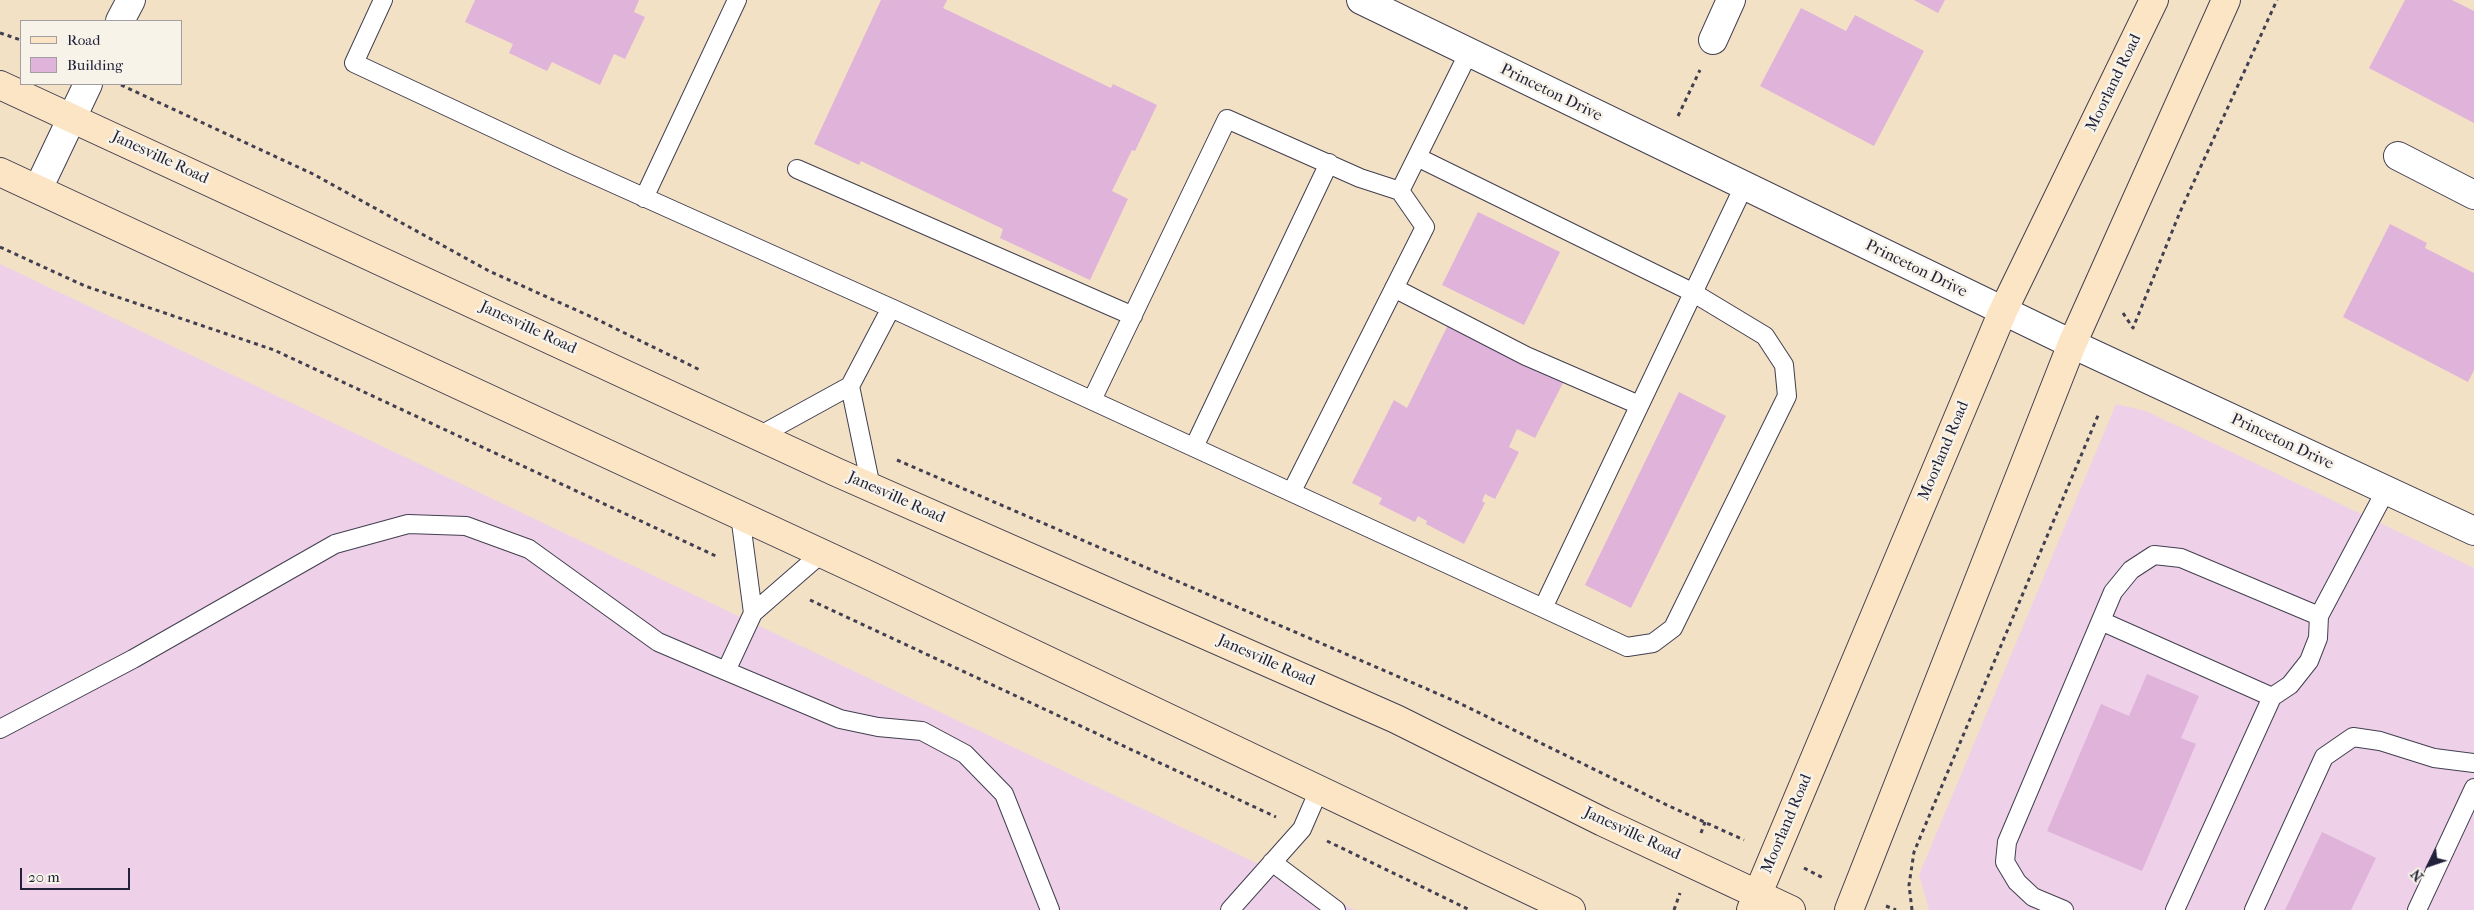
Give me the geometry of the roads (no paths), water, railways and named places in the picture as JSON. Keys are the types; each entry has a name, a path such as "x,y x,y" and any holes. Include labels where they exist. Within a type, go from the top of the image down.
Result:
{"main road":[{"name":"Moorland Road","path":"1755,901 2003,311 2154,0"},
{"path":"1849,910 2072,344 2226,0"},
{"name":"Janesville Road","path":"0,85 71,116 871,487 1396,718 1755,901 1791,910"},
{"path":"0,172 822,553 1571,910"}],"street":[{"path":"121,20 131,0"},
{"name":"Princeton Drive","path":"1361,0 2072,344 2474,531"},
{"path":"1713,40 1731,0"},
{"path":"38,189 71,116 87,85"},
{"path":"2398,156 2474,195"}],"lane":[{"path":"383,0 354,63 644,198 891,308 1292,491 1627,647 1652,643 1673,628 1787,396 1784,365 1765,336 1692,292 1417,157"},
{"path":"644,198 737,0"},
{"path":"1400,191 1469,52"},
{"path":"1092,400 1228,119 1400,191 1425,227 1292,491"},
{"path":"1194,447 1330,163"},
{"path":"797,169 1133,316"},
{"path":"1543,608 1638,405 1744,186"},
{"path":"1394,288 1526,356 1638,405"},
{"path":"759,436 850,386 891,308"},
{"path":"850,386 871,487"},
{"path":"2175,910 2272,697 2290,685 2309,662 2318,638 2319,616 2386,490"},
{"path":"740,515 753,612"},
{"path":"0,729 133,659 335,544 408,524 466,526 529,549 658,642 840,719 878,727 922,731 965,754 1004,794 1050,910"},
{"path":"726,671 753,612 822,553"},
{"path":"2064,910 2033,896 2017,882 2005,862 2007,842 2113,592 2131,570 2154,556 2181,558 2319,616"},
{"path":"2101,621 2272,697"},
{"path":"2254,910 2324,756 2353,737 2380,741 2434,758 2474,763"},
{"path":"2417,910 2474,788"},
{"path":"1230,910 1302,829 1319,790"},
{"path":"1272,862 1336,910"}]}
